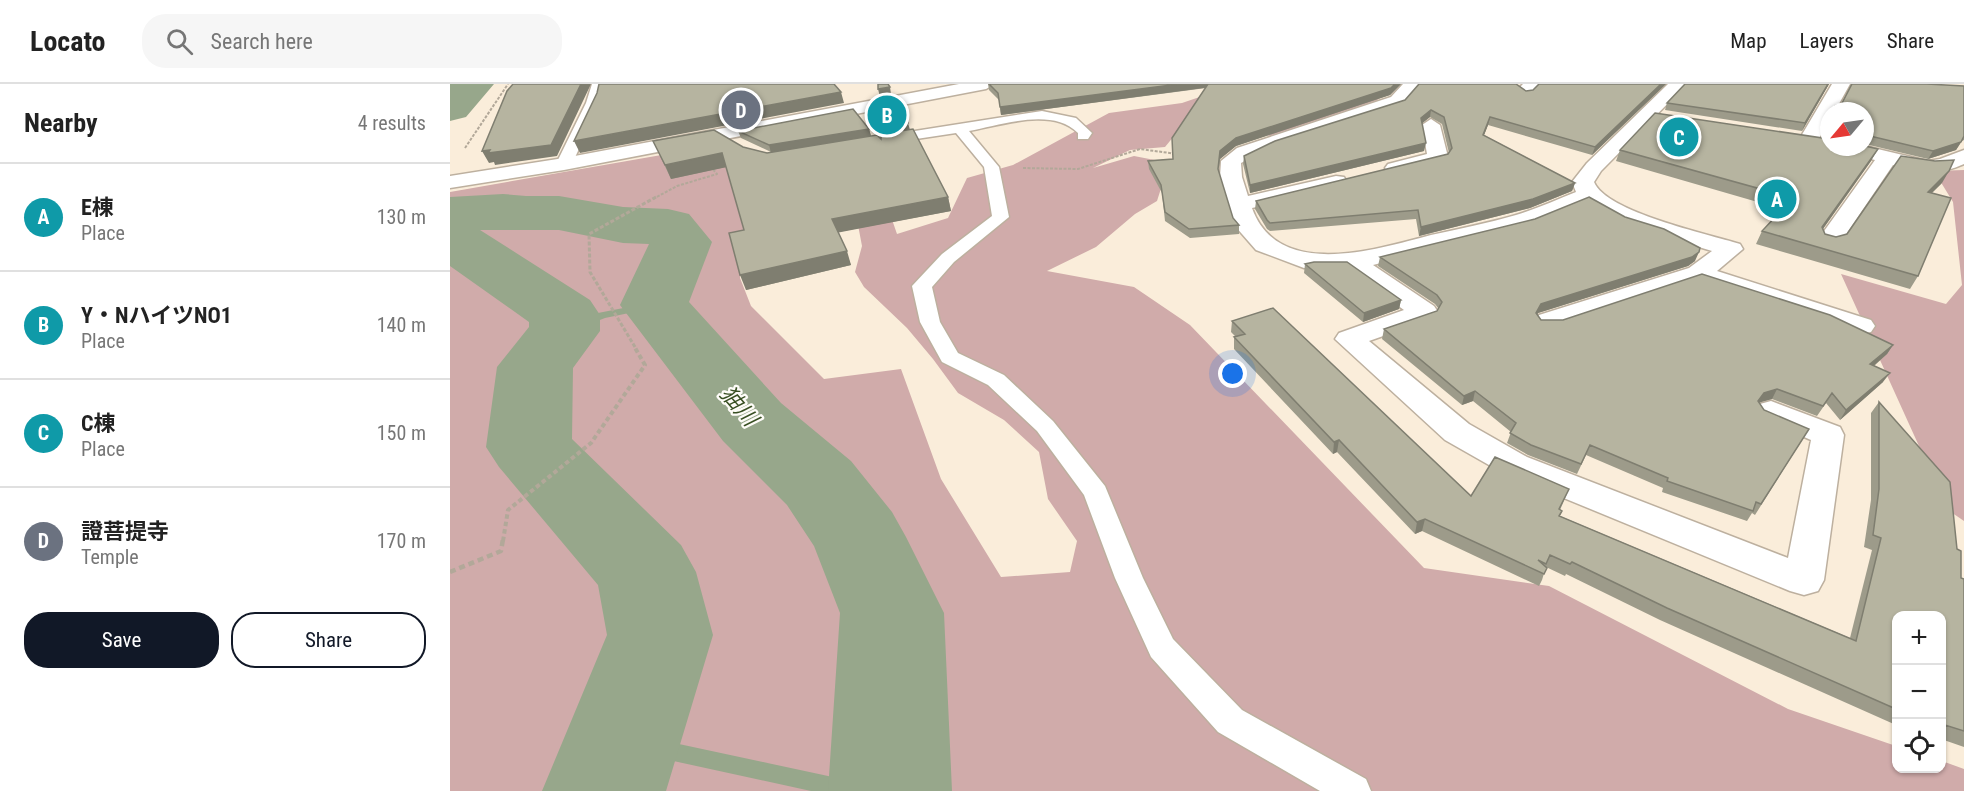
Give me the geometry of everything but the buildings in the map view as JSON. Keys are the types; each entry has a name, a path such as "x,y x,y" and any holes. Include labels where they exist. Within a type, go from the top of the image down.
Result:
{"street":[{"path":"1413,84 1397,101 1267,143 1244,152 1232,161 1231,177 1247,226 1265,245 1304,260 1353,262 1524,220 1588,195"},
{"path":"1550,321 1698,273 1731,249 1631,219 1588,195 1583,182 1594,167 1678,84"},
{"path":"1834,102 1840,84"},
{"path":"455,181 564,164 973,85"},
{"path":"1646,116 1670,119"},
{"path":"1380,171 1438,158 1431,125"},
{"path":"1787,135 1820,141"},
{"path":"1874,155 1928,167 1945,165 1964,156"},
{"path":"1829,241 1887,158"},
{"path":"1241,204 1357,177"},
{"path":"1353,262 1424,312 1349,339 1457,432 1515,465 1804,580 1828,435 1771,411"},
{"path":"1698,273 1861,326"}],"lane":[{"path":"564,164 593,104 598,84"},
{"path":"866,143 1042,116 1064,118 1077,123 1085,133 1083,136"},
{"path":"959,127 991,167 1001,217 948,258 922,286 930,322 950,357 996,380 1045,426 1096,492 1129,578 1162,648 1230,721 1353,791"},
{"path":"717,135 741,149"}],"path":[{"path":"455,181 458,160 483,117 508,84"},
{"path":"991,167 1078,169 1140,149 1232,161"},
{"path":"450,572 501,551 508,510 591,443 645,365 590,272 589,234 677,186"}],"shaded area":[{"path":"1301,84 1394,84 1370,107 1272,137 1233,121 1179,130 1165,147 1130,150 1093,168 1134,156 1165,162 1164,179 1157,201 1135,214 1096,247 1047,271 1134,287 1190,325 1424,568 1549,586 1788,709 1892,745 1892,773 1946,773 1946,762 1964,769 1964,791 450,791 450,192 713,146 764,169 735,195 744,230 740,278 751,306 824,379 901,369 941,479 1001,577 1070,572 1077,541 1048,499 1039,452 1004,420 958,393 907,328 864,287 855,272 862,246 858,225 888,208 897,234 948,218 967,178 1013,165 1109,113 1182,103 1226,88"},
{"path":"1964,170 1964,521 1948,510 1841,274 1946,304 1962,285 1953,202 1934,171"}],"waterway":[{"name":"㹨川","path":"450,107 472,84"},
{"name":"㹨川","path":"450,215 503,211 526,214 559,213 623,225 668,227 681,242 654,305 752,422 819,483 858,537 892,613 890,791"},
{"path":"450,238 565,315 564,331 535,367 529,447 646,572 660,635 604,791"},
{"path":"564,331 602,315 654,305"},
{"path":"623,741 855,791"},
{"path":"858,791 890,782"}],"place":[{"name":"證菩提寺","path":"741,110"},
{"name":"Y・NハイツNO1","path":"887,115"},
{"name":"C棟","path":"1679,137"},
{"name":"E棟","path":"1777,199"}]}
